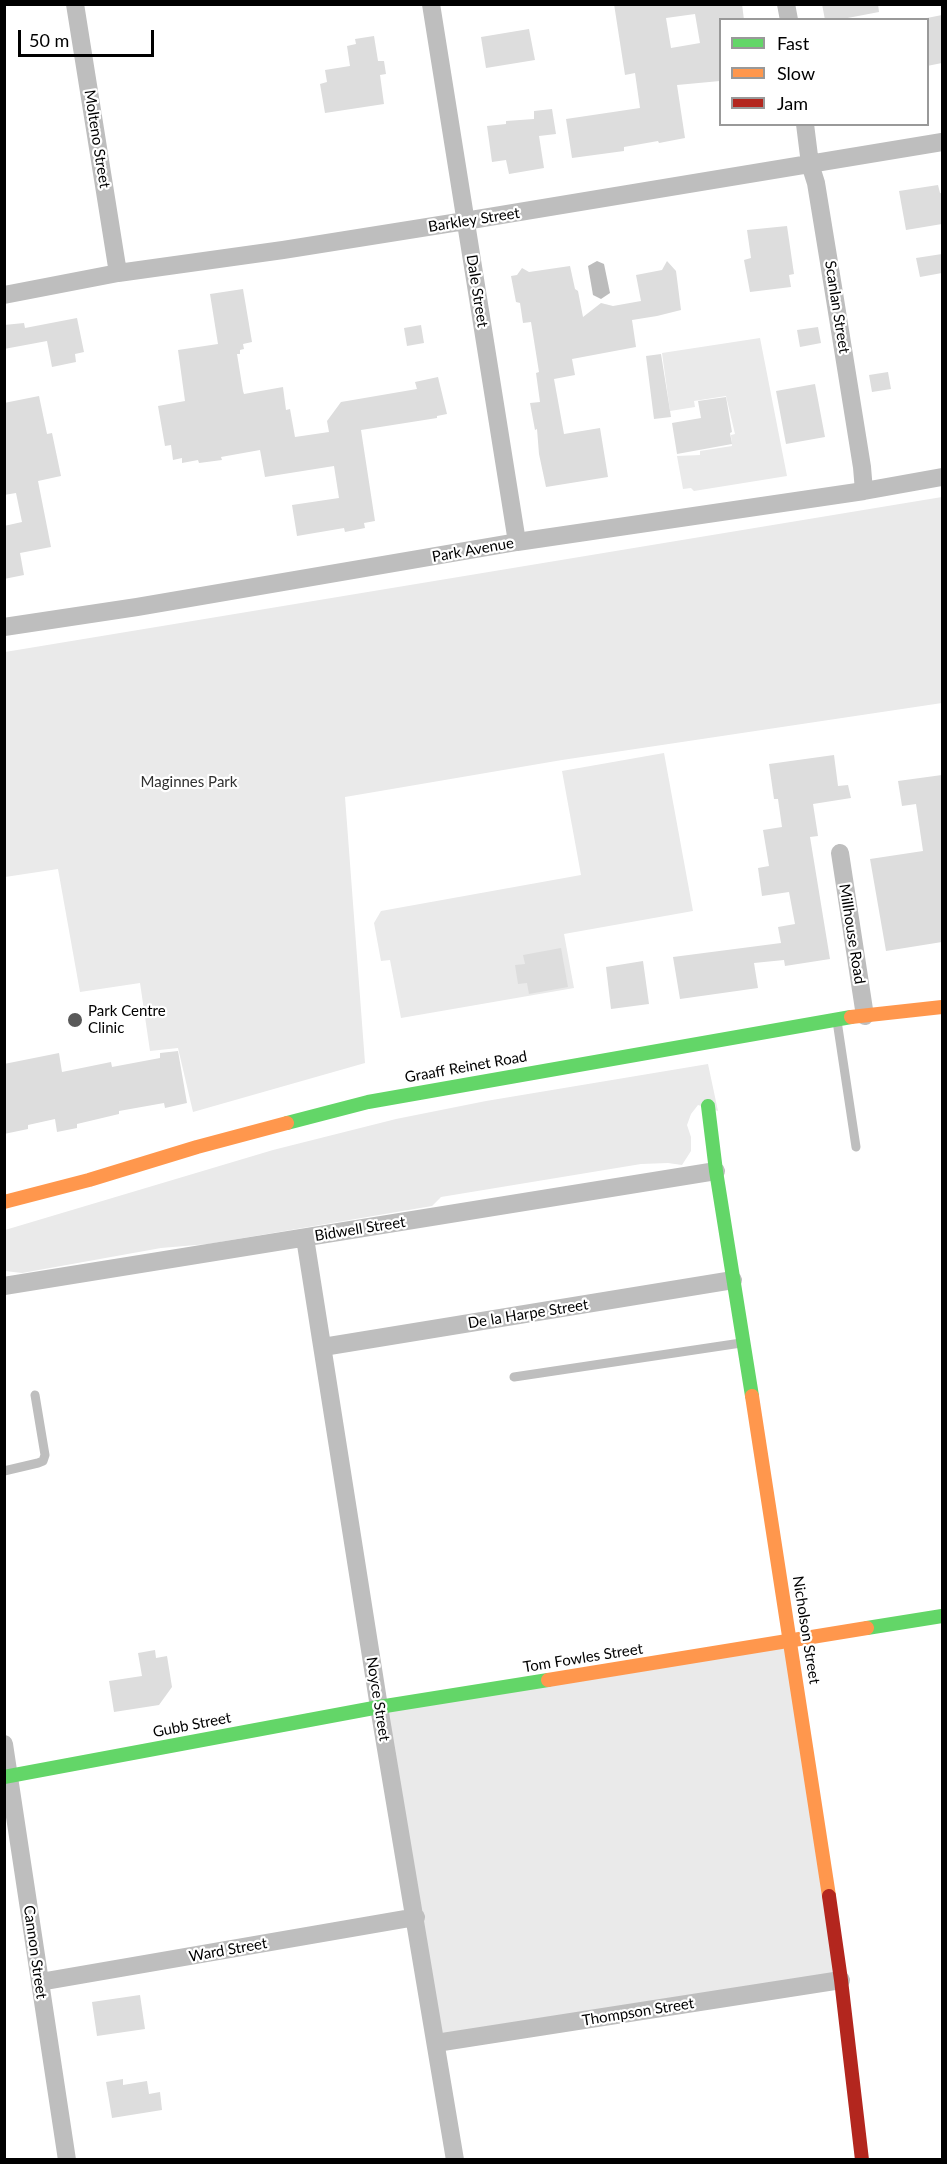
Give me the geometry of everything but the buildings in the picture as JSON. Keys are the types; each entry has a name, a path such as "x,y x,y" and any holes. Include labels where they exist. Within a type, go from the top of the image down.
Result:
{"street":[{"name":"Molteno Street","path":"75,4 118,273"},
{"name":"Dale Street","path":"431,4 517,542"},
{"name":"Scanlan Street","path":"805,126 810,164 816,183 832,275 864,491"},
{"name":"Barkley Street","path":"4,295 118,273 283,250 942,142"},
{"name":"Park Avenue","path":"4,627 137,607 517,542 864,491 942,477"},
{"name":"Millhouse Road","path":"840,853 865,1016"},
{"name":"Graaff Reinet Road","path":"4,1202 368,1102 837,1019 942,1007"},
{"name":"Nicholson Street","path":"708,1106 716,1171 791,1641 841,1980 862,2160"},
{"name":"Bidwell Street","path":"4,1286 716,1171"},
{"name":"Noyce Street","path":"304,1238 455,2160"},
{"name":"De la Harpe Street","path":"323,1347 734,1280"},
{"name":"Tom Fowles Street","path":"379,1707 942,1617"},
{"name":"Gubb Street","path":"7,1776 379,1707"},
{"name":"Cannon Street","path":"4,1744 7,1776 67,2160"},
{"name":"Ward Street","path":"40,1982 416,1917"},
{"name":"Thompson Street","path":"436,2043 841,1980"}],"lane":[{"path":"837,1019 856,1147"},
{"path":"514,1377 744,1343"},
{"path":"4,1471 43,1461 45,1455 34,1395"}],"green space":[{"path":"760,338 787,476 694,491 691,488 683,489 677,456 700,455 700,451 732,446 731,435 735,434 726,396 694,401 695,407 670,411 662,353"},
{"name":"Maginnes Park","path":"942,497 942,703 562,760 345,797 365,1063 193,1112 178,1048 150,1051 140,983 80,992 58,869 5,877 5,652"},
{"path":"664,753 693,911 564,934 574,988 401,1018 390,960 381,961 374,923 381,911 581,875 562,771"},
{"path":"708,1064 718,1111 698,1105 691,1114 687,1125 691,1137 691,1151 682,1165 641,1164 441,1197 432,1206 208,1244 161,1248 22,1273 5,1271 5,1230 273,1150 396,1119 486,1101"},
{"path":"791,1641 841,1980 436,2043 379,1707"}],"shaded area":[{"path":"597,261 604,264 610,293 601,299 593,295 588,266"}],"traffic: fast":[{"path":"287,1123 368,1102 851,1017"},
{"path":"708,1106 716,1171 752,1396"},
{"path":"867,1628 942,1616"},
{"path":"4,1777 379,1707 548,1680"}],"traffic: slow":[{"path":"851,1017 942,1007"},
{"path":"4,1202 287,1123"},
{"path":"752,1396 829,1896"},
{"path":"548,1680 867,1628"}],"traffic: jam":[{"path":"829,1896 862,2160"}],"place":[{"name":"Park Centre Clinic","path":"75,1020"}]}
